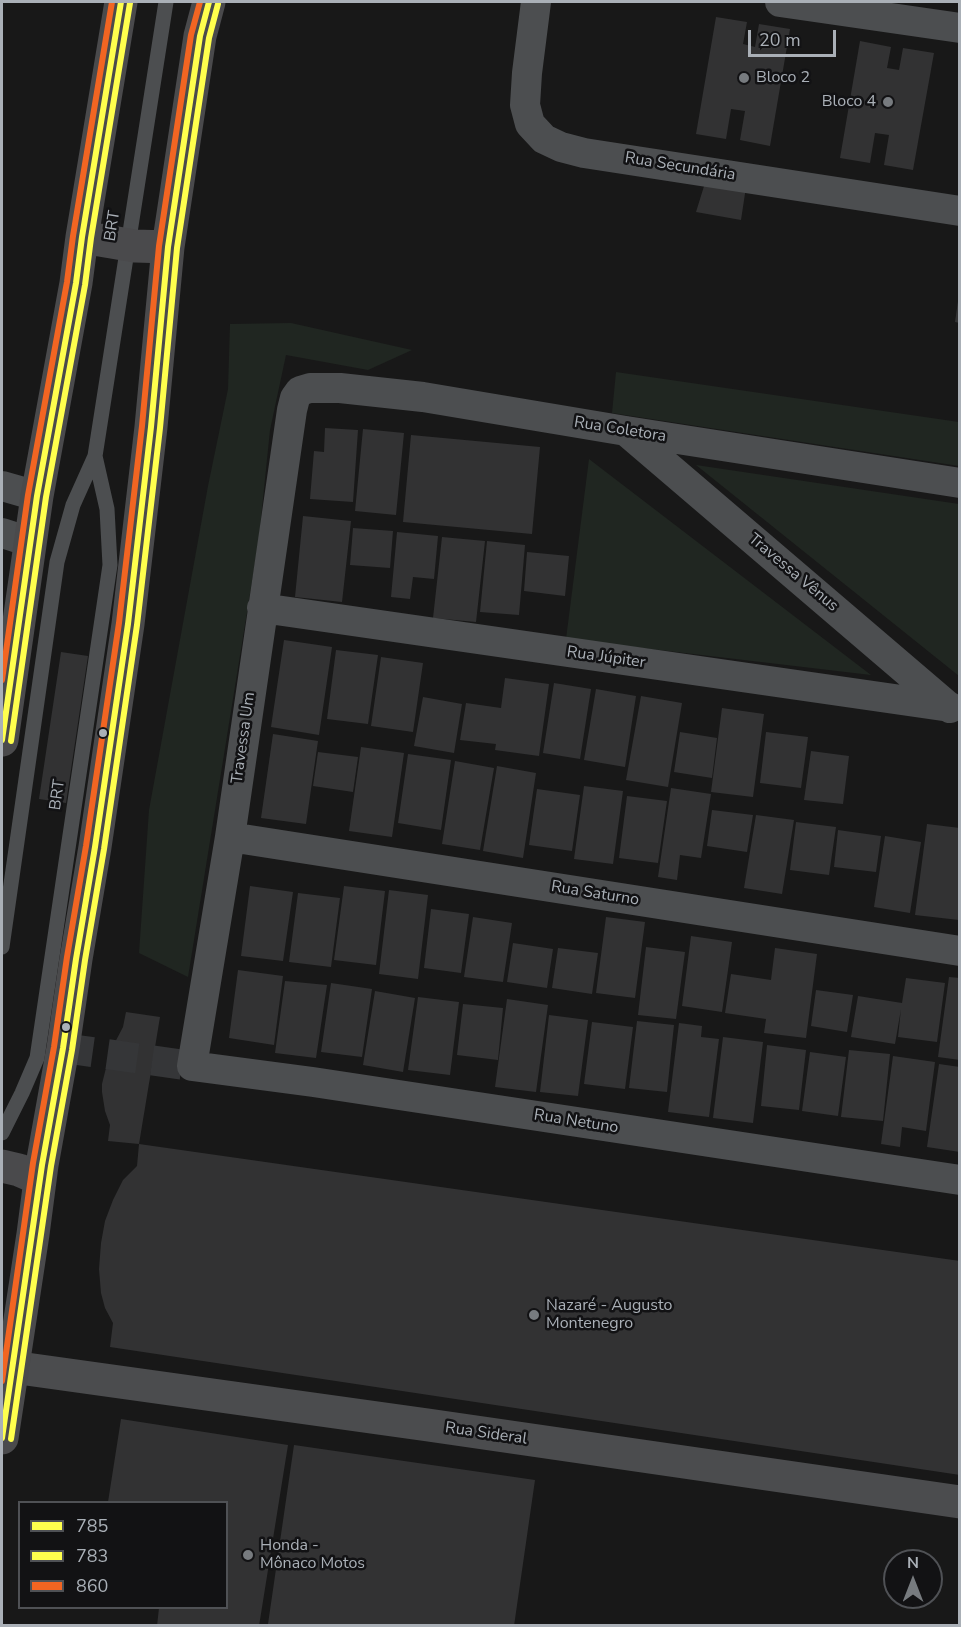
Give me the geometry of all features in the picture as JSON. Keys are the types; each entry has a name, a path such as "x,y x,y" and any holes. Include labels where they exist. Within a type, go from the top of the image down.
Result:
{"main road":[{"path":"2,741 16,537 37,496 74,294 121,2"},
{"path":"2,1438 40,1179 95,847 128,624 151,427 168,247 200,36 209,2"},
{"path":"82,237 128,245 168,247"},
{"path":"2,1166 40,1179"},
{"name":"Rua Sideral","path":"12,1367 960,1502"}],"street":[{"name":"Rua Secundária","path":"536,2 525,105 530,124 544,138 561,147 584,153 960,211"},
{"path":"780,2 960,28"},
{"name":"Rua Coletora","path":"292,410 295,398 300,391 310,388 340,388 423,397 626,432 960,483"},
{"name":"Travessa Um","path":"192,1066 230,837 292,410"},
{"name":"Travessa Vênus","path":"626,432 955,711"},
{"path":"2,486 37,496"},
{"name":"Rua Júpiter","path":"262,608 955,711"},
{"name":"Rua Saturno","path":"230,837 960,951"},
{"name":"Rua Netuno","path":"192,1066 313,1082 960,1180"}],"lane":[{"name":"BRT","path":"2,947 57,562 73,505 95,456 166,2"},
{"name":"BRT","path":"2,1132 37,1058 110,565 107,509 95,456"}],"shaded area":[{"path":"291,323 412,350 368,370 286,355 270,430 259,538 188,977 139,953 149,810 228,389 230,324"},
{"path":"616,372 959,422 959,466 612,413"},
{"path":"589,459 871,675 566,639"},
{"path":"696,465 959,504 959,676"}],"building":[{"name":"Bloco 2","path":"716,17 747,22 743,44 755,47 759,24 790,29 770,146 740,140 745,111 731,109 726,139 696,134"},
{"name":"Bloco 4","path":"860,41 891,47 887,68 899,70 903,48 934,53 913,170 884,165 889,135 875,133 870,163 840,158"},
{"path":"705,183 746,187 741,220 696,212"},
{"path":"958,301 960,301 960,323 955,322"},
{"path":"325,428 358,430 353,502 310,499 314,451 324,452"},
{"path":"363,429 404,433 396,515 355,511"},
{"path":"411,435 540,447 532,534 403,522"},
{"path":"303,516 351,521 342,602 295,597"},
{"path":"353,528 393,531 390,568 350,565"},
{"path":"397,532 438,536 434,579 413,577 410,599 391,597"},
{"path":"442,537 485,541 476,622 433,618"},
{"path":"487,541 525,545 519,615 480,612"},
{"path":"527,552 569,556 565,596 524,591"},
{"path":"284,640 332,647 319,735 271,727"},
{"path":"336,650 378,655 368,724 327,719"},
{"path":"61,652 88,656 66,803 39,799"},
{"path":"381,657 423,663 413,732 371,726"},
{"path":"505,678 549,684 539,756 495,750 496,744 460,740 466,703 501,708"},
{"path":"554,683 591,689 580,759 543,753"},
{"path":"596,689 636,696 625,767 584,760"},
{"path":"641,696 682,703 668,787 626,780"},
{"path":"423,697 462,704 454,753 414,746"},
{"path":"722,708 764,714 753,797 711,792"},
{"path":"680,732 717,738 712,778 674,772"},
{"path":"766,732 808,737 801,788 760,783"},
{"path":"273,734 318,741 306,824 261,818"},
{"path":"361,747 404,753 392,837 349,831"},
{"path":"811,751 849,756 843,804 804,800"},
{"path":"318,752 358,757 353,792 313,786"},
{"path":"408,754 451,760 441,830 398,823"},
{"path":"455,761 494,768 480,850 442,844"},
{"path":"497,766 536,773 523,858 483,851"},
{"path":"584,786 623,791 613,864 574,859"},
{"path":"671,788 711,794 701,858 680,855 677,880 658,877"},
{"path":"537,789 580,795 572,851 529,845"},
{"path":"627,796 667,801 658,863 619,858"},
{"path":"712,810 753,815 747,852 707,846"},
{"path":"756,815 794,820 782,894 744,888"},
{"path":"796,822 836,827 829,875 790,870"},
{"path":"927,824 960,828 959,920 915,915"},
{"path":"838,830 881,836 876,872 834,867"},
{"path":"885,836 921,842 910,913 874,907"},
{"path":"250,886 293,892 283,961 241,956"},
{"path":"344,886 385,891 376,965 334,960"},
{"path":"389,890 428,895 418,979 379,974"},
{"path":"298,893 340,898 331,967 289,962"},
{"path":"431,909 469,914 461,973 424,968"},
{"path":"473,917 512,923 503,982 464,977"},
{"path":"606,917 645,922 635,998 596,993"},
{"path":"691,936 732,942 722,1012 682,1006"},
{"path":"513,943 553,949 547,988 507,982"},
{"path":"646,947 685,952 676,1019 638,1015"},
{"path":"558,948 598,953 592,994 552,988"},
{"path":"775,948 817,954 806,1038 764,1033 766,1019 725,1013 731,974 771,980"},
{"path":"238,970 283,976 274,1045 229,1038"},
{"path":"949,977 960,978 960,1060 938,1057"},
{"path":"906,978 945,983 937,1042 898,1037 901,1009 895,1044 851,1037 858,996 902,1003"},
{"path":"285,981 327,985 316,1058 275,1053"},
{"path":"331,983 372,989 362,1057 321,1052"},
{"path":"816,990 853,995 847,1032 811,1026"},
{"path":"375,991 415,998 403,1072 363,1065"},
{"path":"418,997 459,1002 450,1075 408,1070"},
{"path":"507,999 548,1005 536,1092 495,1087"},
{"path":"463,1004 503,1008 498,1060 457,1055"},
{"path":"126,1012 160,1017 139,1144 108,1141 110,1125 102,1092 110,1052 123,1027"},
{"path":"549,1015 588,1020 578,1096 540,1092"},
{"path":"637,1021 674,1025 667,1092 629,1088"},
{"path":"592,1022 633,1027 625,1089 584,1084"},
{"path":"679,1023 702,1026 701,1037 719,1039 709,1117 668,1112"},
{"path":"723,1037 763,1042 753,1123 713,1118"},
{"path":"767,1045 806,1050 799,1110 761,1106"},
{"path":"849,1050 890,1054 883,1121 841,1117"},
{"path":"810,1052 846,1057 838,1116 802,1111"},
{"path":"893,1056 935,1062 926,1131 902,1127 900,1147 881,1144"},
{"path":"939,1064 960,1067 960,1152 927,1147"},
{"name":"Nazaré - Augusto Montenegro","path":"139,1144 960,1261 960,1475 110,1347 113,1323 105,1308 101,1293 99,1269 101,1243 105,1221 113,1200 123,1180 137,1166"},
{"name":"Honda - Mônaco Motos","path":"121,1419 288,1445 259,1626 157,1626 159,1609 228,1609 228,1501 108,1501"},
{"path":"294,1445 535,1480 514,1626 268,1624"}],"tunnel":[{"path":"63,1048 192,1066"}],"transit line":[{"name":"860","path":"2,680 28,495 67,282 112,2"},
{"name":"785","path":"2,740 37,496 76,283 121,2"},
{"name":"860","path":"2,1381 33,1163 54,1047 119,623 142,426 159,246 191,35 200,2"},
{"name":"785","path":"2,1438 42,1165 95,847 128,624 151,427 168,247 200,36 209,2"},
{"name":"783","path":"11,741 46,497 85,285 130,3"},
{"name":"783","path":"11,1439 51,1166 104,849 137,625 160,428 177,248 209,38 218,4"}],"place":[{"name":"Bloco 2","path":"744,78"},
{"name":"Bloco 4","path":"888,102"},
{"name":"Nazaré - Augusto Montenegro","path":"534,1315"},
{"name":"Honda - Mônaco Motos","path":"248,1555"}]}
